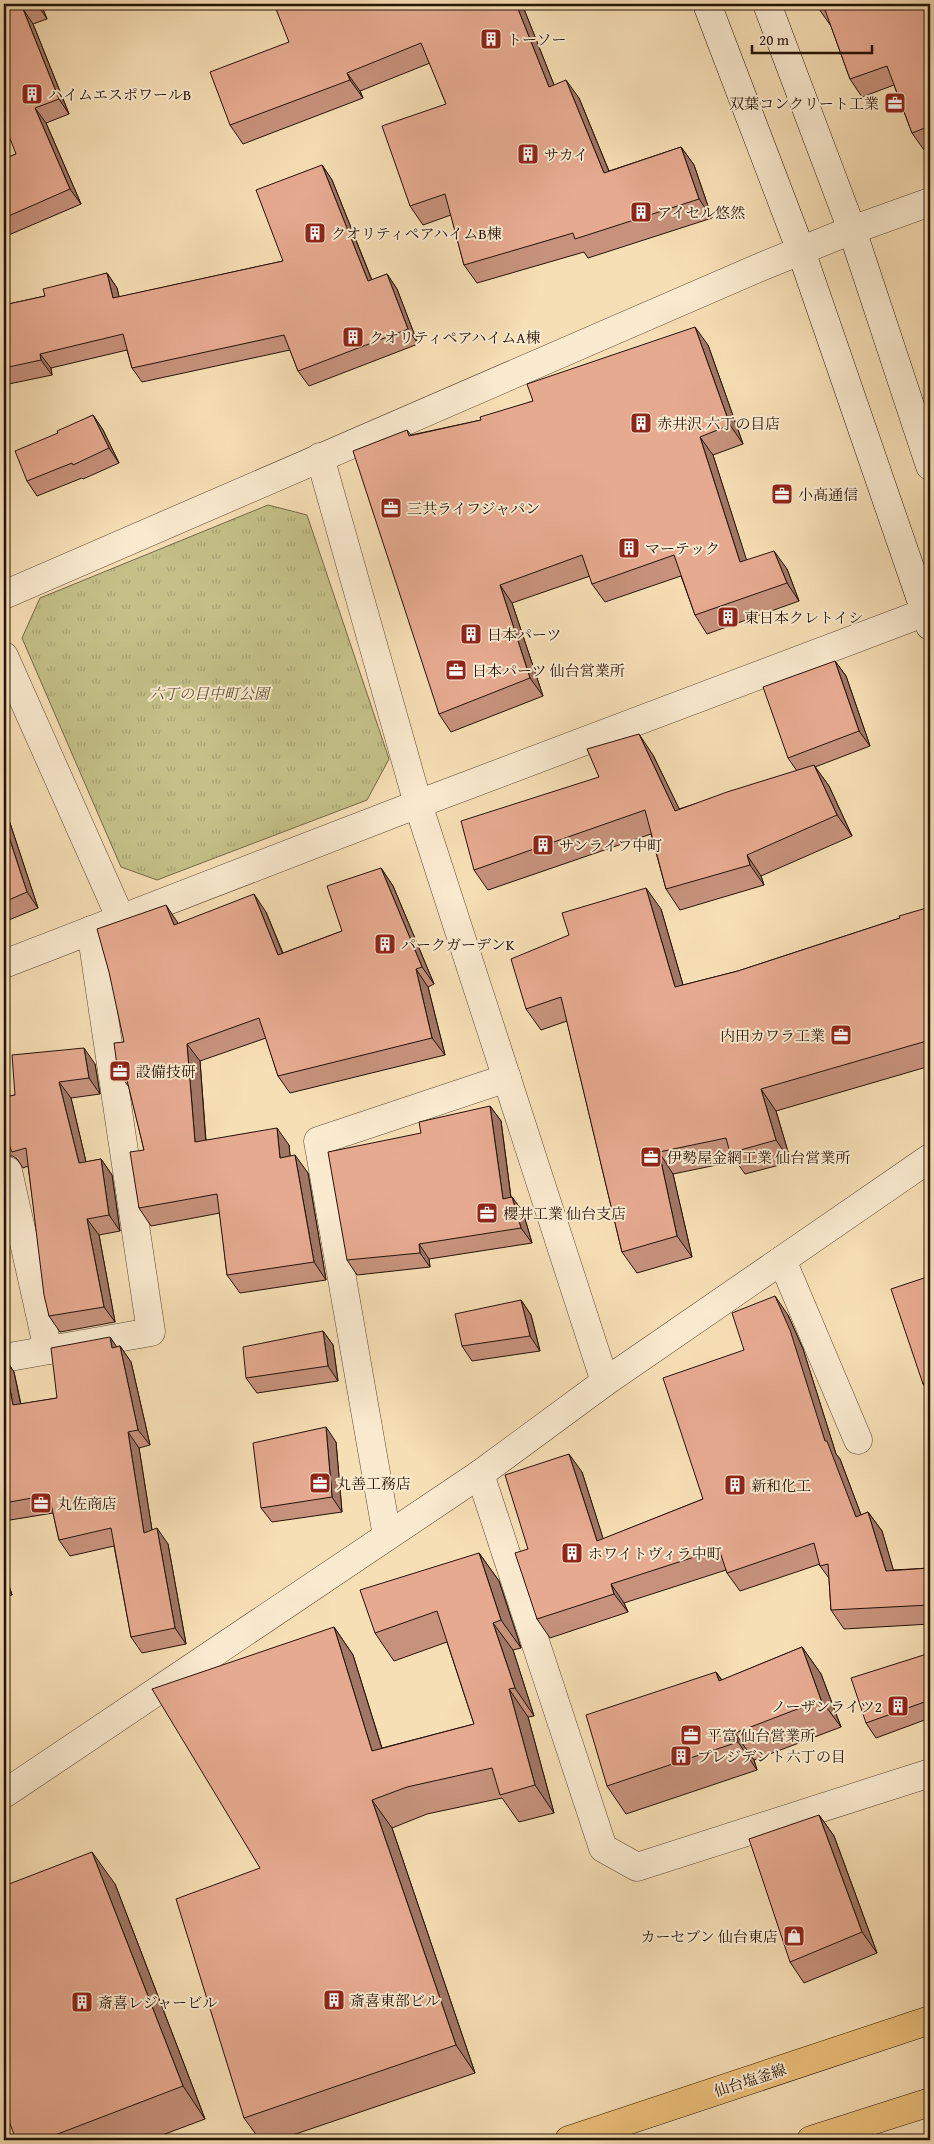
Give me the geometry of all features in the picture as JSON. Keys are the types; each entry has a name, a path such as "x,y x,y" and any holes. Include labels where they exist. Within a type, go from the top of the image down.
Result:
{"main road":[{"name":"仙台塩釜線","path":"569,2140 930,2020"},
{"path":"811,2140 930,2102"}],"street":[{"path":"4,964 418,804 928,619 801,251 707,4"},
{"path":"767,4 852,230 930,466"},
{"path":"4,595 801,251 852,230 930,202"},
{"path":"320,457 418,804 604,1382"},
{"path":"4,656 122,919"},
{"path":"4,1358 151,1332 91,930"},
{"path":"387,1536 318,1141 507,1078"},
{"path":"4,1794 480,1474 604,1382 930,1158"},
{"path":"8,1170 48,1350"},
{"path":"782,1260 858,1440"},
{"path":"480,1474 603,1848 637,1867 930,1773"}],"green space":[{"name":"六丁の目中町公園","path":"268,505 307,515 389,759 367,800 157,880 121,867 22,638 40,598"}],"building":[{"path":"4,4 37,4 23,9 59,99 35,108 70,189 4,218 4,159 16,154 4,123"},
{"path":"274,4 516,4 549,87 566,80 604,173 681,147 699,199 575,239 573,233 464,265 445,194 410,206 382,126 446,104 421,43 347,73 350,80 230,125 210,72 289,42"},
{"path":"817,4 930,4 930,126 912,133 887,66 850,79 824,7 819,9"},
{"path":"322,165 368,281 387,274 408,329 298,371 284,335 132,368 123,334 40,354 41,360 4,368 4,305 45,296 43,289 107,273 113,298 283,261 256,190"},
{"path":"695,327 730,425 700,437 740,562 774,551 787,583 695,615 674,555 592,584 582,555 500,585 530,678 439,714 353,451 407,430 409,436 481,420 480,417 533,401 527,384"},
{"path":"93,415 109,448 73,465 72,463 27,481 15,451 58,433 57,431"},
{"path":"835,661 859,731 788,758 763,687"},
{"path":"639,734 675,811 727,792 814,765 837,815 747,855 750,865 666,889 645,810 474,870 461,821 599,777 587,749"},
{"path":"4,822 27,892 4,902"},
{"path":"381,868 422,967 416,969 432,1038 278,1076 259,1018 187,1044 195,1142 277,1128 280,1158 295,1155 314,1262 227,1275 217,1194 139,1208 130,1152 144,1150 125,1072 118,1073 114,1043 124,1042 109,972 97,929 166,905 174,925 254,894 278,955 342,931 327,886"},
{"path":"646,888 675,987 738,971 930,907 930,1040 761,1089 776,1140 730,1153 726,1138 659,1152 677,1236 622,1252 561,997 526,1009 511,959 569,935 562,913"},
{"path":"84,1048 89,1078 59,1082 79,1163 101,1159 109,1215 87,1219 104,1307 49,1316 44,1295 26,1148 12,1152 9,1145 4,1142 4,1097 15,1095 12,1055"},
{"path":"490,1106 503,1199 512,1197 521,1228 419,1244 420,1253 347,1260 328,1152 421,1133 419,1122"},
{"path":"930,1276 930,1382 923,1384 891,1289"},
{"path":"775,1296 790,1330 825,1441 827,1441 856,1517 868,1512 886,1571 930,1568 930,1605 831,1610 828,1564 820,1566 814,1543 727,1573 719,1549 611,1584 614,1594 537,1619 515,1553 528,1549 505,1475 569,1454 597,1541 703,1499 663,1378 744,1350 732,1313"},
{"path":"521,1300 530,1336 462,1346 455,1314"},
{"path":"323,1331 328,1366 246,1378 243,1347"},
{"path":"110,1337 112,1348 120,1346 138,1430 128,1432 144,1533 157,1528 175,1628 131,1637 111,1528 59,1540 49,1495 4,1503 4,1359 13,1405 57,1398 51,1348"},
{"path":"326,1427 332,1497 261,1508 253,1443"},
{"path":"479,1553 501,1620 493,1623 515,1688 509,1689 535,1785 500,1795 492,1768 407,1787 372,1800 456,2045 244,2118 176,1899 260,1868 152,1689 334,1627 372,1751 474,1724 437,1611 375,1633 360,1590"},
{"path":"802,1647 821,1700 735,1733 738,1742 607,1786 586,1715 716,1672 719,1681"},
{"path":"930,1653 930,1700 866,1723 851,1678"},
{"path":"819,1815 862,1932 790,1962 749,1839"},
{"name":"斎喜レジャービル","path":"92,1852 183,2086 42,2140 16,2140 4,2107 4,1886"}],"place":[{"name":"トーソー","path":"491,39"},
{"name":"ハイムエスポワールB","path":"32,94"},
{"name":"双葉コンクリート工業","path":"895,103"},
{"name":"サカイ","path":"528,154"},
{"name":"アイセル悠然","path":"641,212"},
{"name":"クオリティペアハイムB棟","path":"315,233"},
{"name":"クオリティペアハイムA棟","path":"353,337"},
{"name":"赤井沢 六丁の目店","path":"641,423"},
{"name":"小髙通信","path":"782,494"},
{"name":"三共ライフジャパン","path":"391,508"},
{"name":"マーテック","path":"629,548"},
{"name":"東日本クレトイシ","path":"728,617"},
{"name":"日本パーツ","path":"471,634"},
{"name":"日本パーツ 仙台営業所","path":"456,670"},
{"name":"サンライフ中町","path":"543,845"},
{"name":"パークガーデンK","path":"385,944"},
{"name":"内田カワラ工業","path":"841,1035"},
{"name":"設備技研","path":"120,1071"},
{"name":"伊勢屋金網工業 仙台営業所","path":"651,1157"},
{"name":"櫻井工業 仙台支店","path":"487,1213"},
{"name":"丸善工務店","path":"320,1483"},
{"name":"新和化工","path":"735,1485"},
{"name":"丸佐商店","path":"41,1503"},
{"name":"ホワイトヴィラ中町","path":"572,1553"},
{"name":"ノーザンライツ2","path":"898,1706"},
{"name":"平富 仙台営業所","path":"691,1735"},
{"name":"プレジデント六丁の目","path":"681,1756"},
{"name":"カーセブン 仙台東店","path":"794,1936"},
{"name":"斎喜東部ビル","path":"334,2000"},
{"name":"斎喜レジャービル","path":"82,2002"}]}
